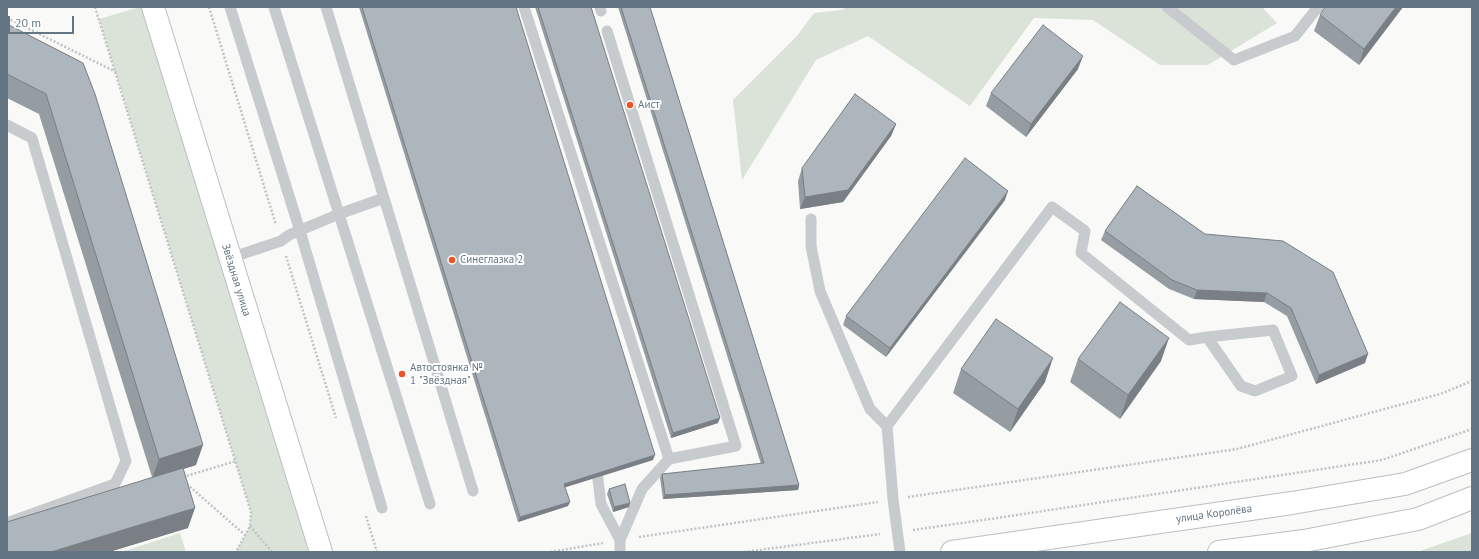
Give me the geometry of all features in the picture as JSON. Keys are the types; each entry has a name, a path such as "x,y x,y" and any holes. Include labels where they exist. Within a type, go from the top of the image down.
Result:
{"main road":[{"name":"Звёздная улица","path":"153,7 320,552"},
{"name":"улица Королёва","path":"952,552 1284,504 1406,484 1472,460"},
{"path":"1219,552 1304,541 1418,519 1472,498"}],"lane":[{"path":"230,7 300,231 382,508"},
{"path":"274,7 430,504"},
{"path":"326,7 473,491"},
{"path":"524,7 669,459"},
{"path":"1167,7 1234,60 1295,36 1318,7"},
{"path":"607,32 736,446 669,459 642,489 620,540 620,552"},
{"path":"7,125 32,138 126,461 115,484 7,523"},
{"path":"230,258 281,241 289,235 339,214 384,198"},
{"path":"887,426 1052,207 1085,231 1081,253 1189,340 1273,330 1292,376 1255,391 1241,386 1207,338"},
{"path":"811,220 811,246 820,291 870,409 887,426 893,500 900,552"},
{"path":"593,455 596,463 601,504 620,540"}],"path":[{"path":"96,7 252,512 250,526 236,552"},
{"path":"209,7 337,423"},
{"path":"7,18 116,72"},
{"path":"550,552 620,540 1237,449 1440,394 1472,381"},
{"path":"744,552 997,518 1382,460 1472,429"},
{"path":"236,461 181,478 245,534"},
{"path":"366,514 377,552"},
{"path":"250,526 272,552"}],"shaded area":[{"path":"140,7 153,7 321,552 236,552 250,526 251,512 99,19"},
{"path":"847,7 1262,7 1277,23 1208,65 1160,65 1093,20 1034,18 970,106 868,36 816,60 742,180 733,100 797,36 814,13 842,10"},
{"path":"180,533 186,552 121,552"},
{"path":"1472,533 1472,552 1417,552"}],"building":[{"path":"362,7 516,7 655,455 564,484 570,502 520,517"},
{"path":"538,7 591,7 720,418 673,433"},
{"path":"621,7 650,7 799,485 665,495 662,474 764,463"},
{"path":"1325,7 1396,7 1364,49 1320,15"},
{"path":"7,24 83,63 95,94 203,445 159,459 46,94 7,74"},
{"path":"1043,25 1083,56 1031,124 991,93"},
{"path":"855,94 896,124 848,190 805,197 802,168"},
{"path":"965,158 1008,191 890,348 846,316"},
{"path":"1137,186 1205,234 1283,241 1333,272 1368,354 1319,375 1291,308 1267,293 1197,290 1172,280 1105,231"},
{"path":"1120,302 1169,338 1128,395 1078,359"},
{"path":"996,319 1053,358 1018,409 961,369"},
{"path":"183,468 195,508 51,552 7,552 7,522"},
{"path":"625,484 630,503 614,507 609,489"}],"place":[{"name":"Аист","path":"630,105"},
{"name":"Синеглазка 2","path":"452,260"},
{"name":"Автостоянка № 1 \"Звёздная\"","path":"402,374"}]}
